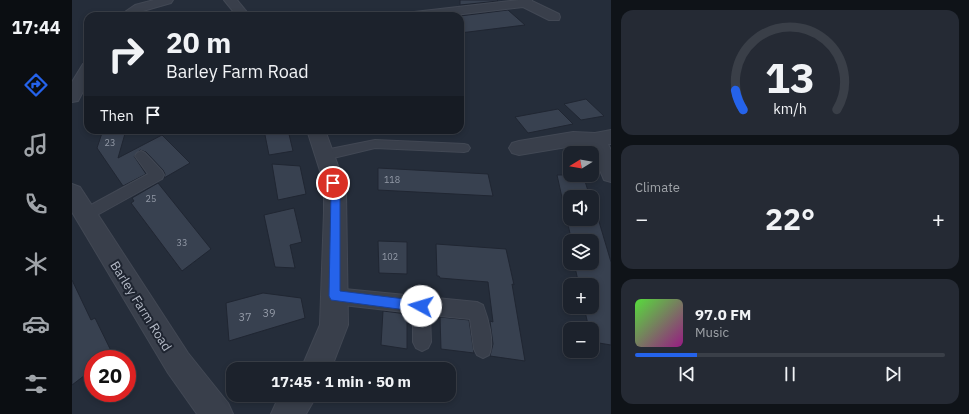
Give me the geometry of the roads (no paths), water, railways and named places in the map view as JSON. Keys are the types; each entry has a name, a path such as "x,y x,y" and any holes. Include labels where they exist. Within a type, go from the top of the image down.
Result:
{"street":[{"path":"132,12 139,8 167,0"},
{"path":"230,0 240,12"},
{"path":"446,12 526,2 554,17"},
{"path":"72,97 84,74"},
{"path":"317,134 335,192 334,324 327,346 319,362"},
{"path":"519,148 573,138 603,139 600,146 611,174"},
{"name":"Barley Farm Road","path":"78,204 178,363 217,414"},
{"path":"288,414 296,402"}],"lane":[{"path":"325,155 374,144 464,148"},
{"path":"78,204 157,175 141,156"},
{"path":"334,296 477,311 483,350"},
{"path":"421,306 422,342"}]}
